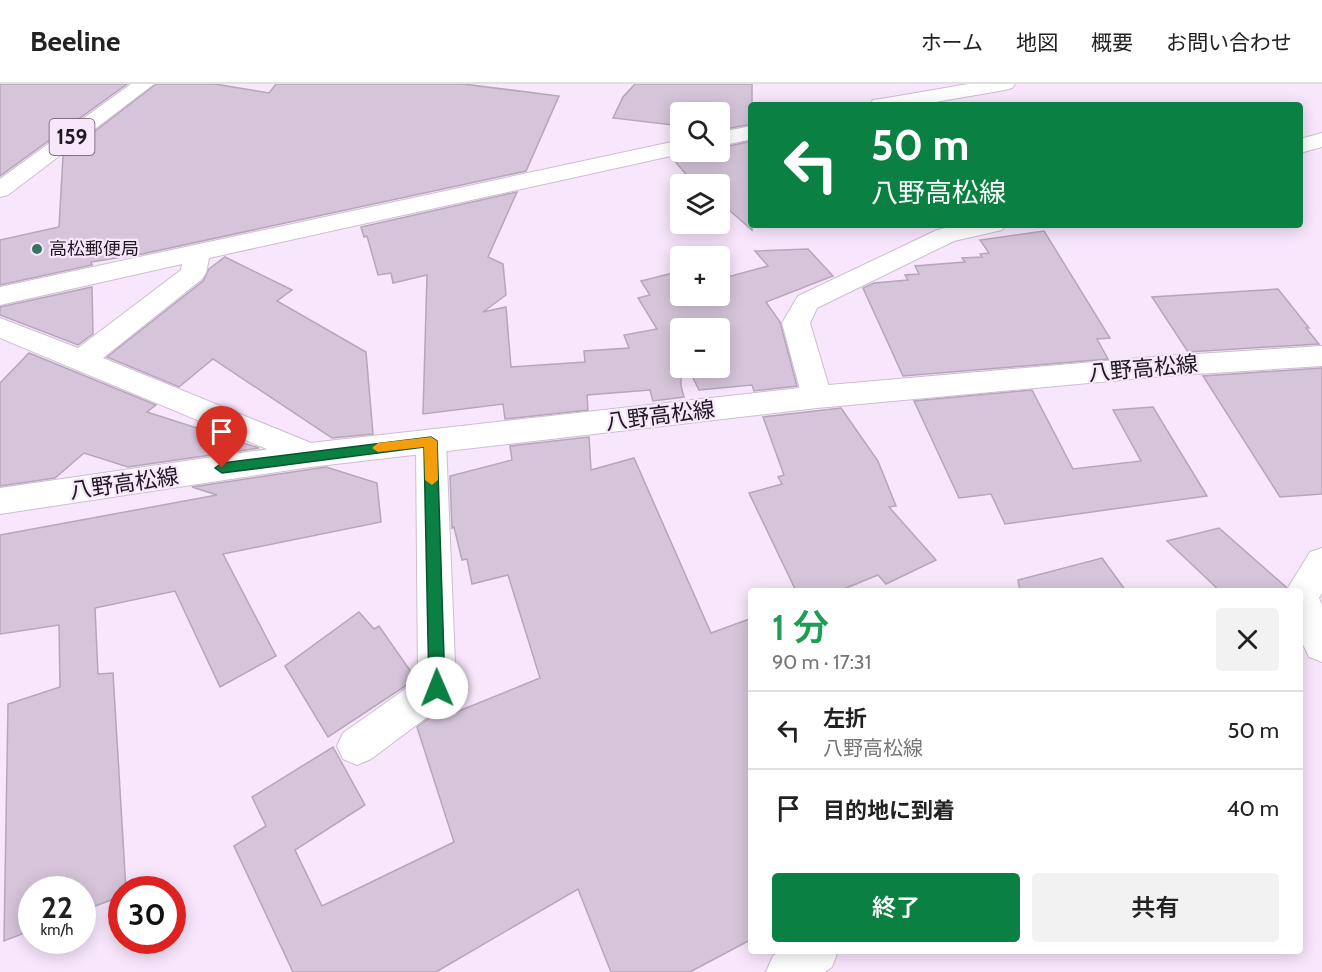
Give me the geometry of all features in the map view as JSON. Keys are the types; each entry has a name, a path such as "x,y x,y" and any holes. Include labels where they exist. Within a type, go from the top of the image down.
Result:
{"main road":[{"name":"159","path":"0,190 144,84"},
{"path":"899,102 1005,84"},
{"path":"730,137 748,133"},
{"path":"1303,145 1322,140"},
{"path":"0,296 670,149"},
{"path":"817,397 796,323 807,302 946,235 979,228"},
{"path":"82,360 193,273 198,253"},
{"path":"0,327 310,455"},
{"name":"八野高松線","path":"0,501 310,455 817,397 1164,366 1322,356"},
{"path":"357,746 437,688 431,441"},
{"path":"1303,594 1322,562"},
{"path":"1303,602 1322,646"},
{"path":"789,972 812,954"}],"building":[{"path":"0,84 127,84 0,176"},
{"path":"156,84 215,84 269,93 276,84 463,84 559,96 526,171 142,254 91,262 92,265 0,285 0,240 59,227 63,156"},
{"path":"635,84 752,84 752,102 748,102 748,125 730,128 730,102 670,102 670,125 613,118 623,97"},
{"path":"748,142 748,226 730,211 730,174 686,174 675,162 730,162 730,146"},
{"path":"517,192 488,257 503,264 506,295 483,312 506,307 511,367 585,362 584,351 629,348 624,335 657,329 638,298 650,295 641,281 670,274 670,306 730,306 730,276 768,266 755,251 808,249 833,276 766,302 780,322 797,386 754,391 752,385 699,390 693,378 730,378 730,318 670,318 670,378 681,378 684,397 653,401 650,390 587,395 588,410 505,419 503,404 423,414 427,275 393,283 391,273 378,275 367,236 364,237 361,227"},
{"path":"1044,231 1110,338 1097,339 1108,359 903,376 863,288 874,283 908,280 905,275 919,274 915,266 965,262 962,258 982,257 980,254 989,253 980,240"},
{"path":"225,257 292,290 277,301 366,352 373,434 332,438 213,359 179,387 107,357 203,281 209,269"},
{"path":"92,287 93,334 78,345 0,315 0,307"},
{"path":"1278,289 1319,344 1188,352 1152,297"},
{"path":"29,353 156,405 147,412 259,448 128,467 84,453 55,478 0,486 0,383"},
{"path":"1322,368 1322,494 1280,497 1203,376"},
{"path":"1032,390 1073,469 1141,461 1113,410 1153,407 1207,496 1005,524 991,494 959,498 914,401"},
{"path":"841,408 878,461 896,506 889,507 936,560 886,584 878,575 846,588 795,588 749,493 782,484 778,477 784,475 763,417"},
{"path":"589,437 591,470 634,458 711,633 748,619 748,941 690,972 611,972 578,889 436,972 293,972 234,846 266,826 252,797 333,747 365,805 295,850 322,906 454,842 417,727 439,711 444,717 540,678 508,575 472,584 467,559 462,560 454,527 452,528 450,476 512,460 510,446"},
{"path":"326,467 377,483 381,522 223,554 276,656 220,687 175,591 95,608 98,674 113,673 125,876 108,876 108,901 96,906 96,876 18,876 18,936 4,941 8,704 60,687 59,625 0,634 0,535 217,495 192,487"},
{"path":"1219,528 1286,587 1217,588 1167,541"},
{"path":"1102,558 1124,588 1019,588 1018,580"},
{"path":"359,612 374,629 379,626 416,679 328,737 285,666"}],"slow traffic":[{"path":"378,448 431,441 432,480"}],"place":[{"name":"高松郵便局","path":"37,249"}],"route":[{"path":"222,468 431,441 437,688"}]}
